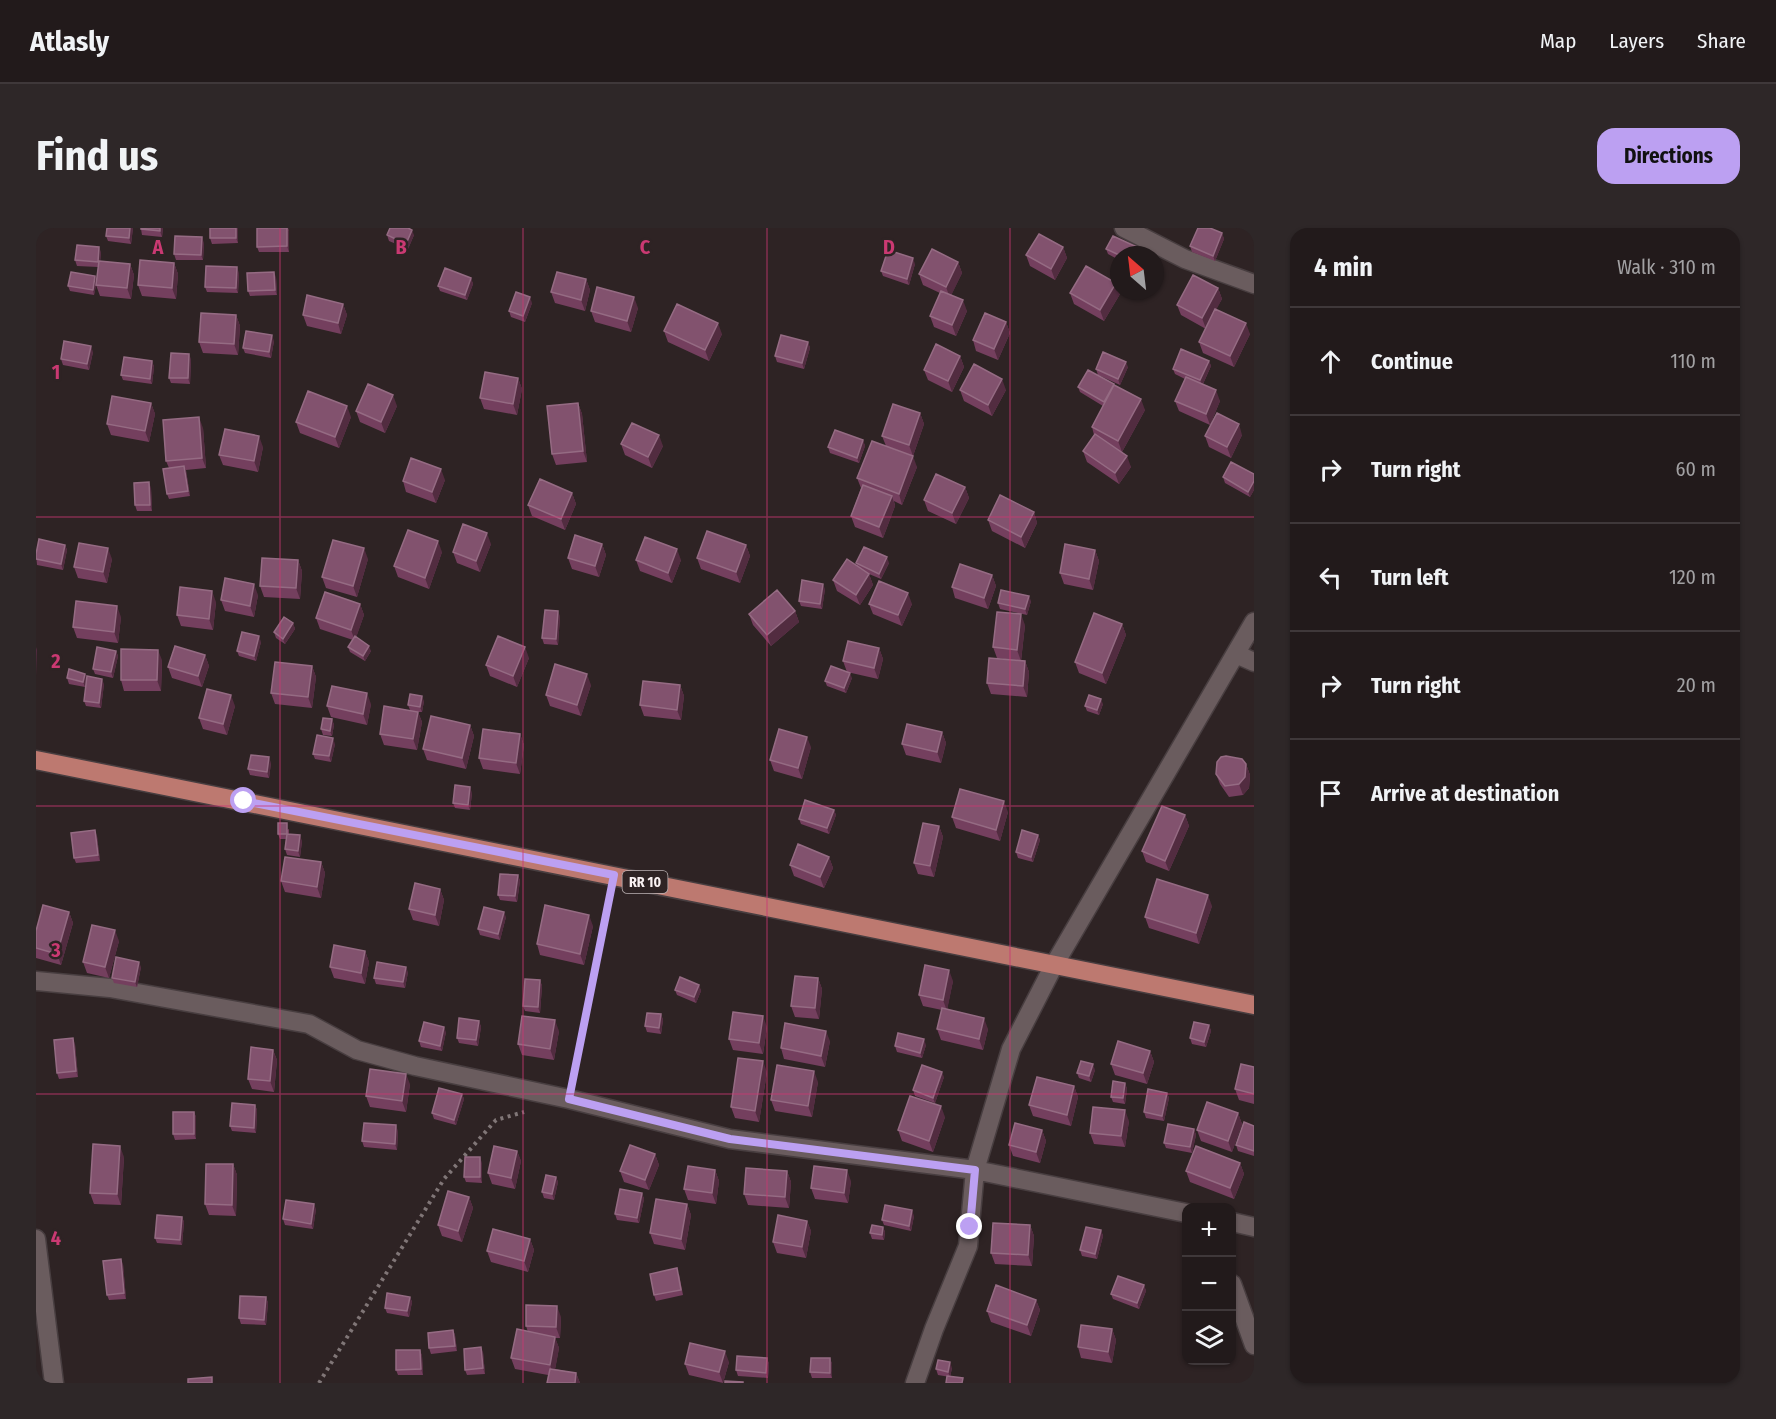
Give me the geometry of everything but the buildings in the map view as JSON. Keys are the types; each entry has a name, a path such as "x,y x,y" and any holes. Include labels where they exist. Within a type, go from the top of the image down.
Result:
{"main road":[{"name":"RR 10","path":"36,760 1254,1005"}],"street":[{"path":"1124,228 1185,259 1254,284"},
{"path":"915,1383 968,1246 975,1170 1011,1049 1054,965 1254,622"},
{"path":"1236,654 1254,662"},
{"path":"36,981 110,988 309,1024 357,1050 415,1066 569,1099 730,1139 975,1170 1182,1212"},
{"path":"1236,1223 1254,1227"},
{"path":"36,1239 54,1383"},
{"path":"1236,1295 1254,1345"}],"path":[{"path":"569,1099 614,875"},
{"path":"319,1383 444,1179 496,1120 527,1111"}],"route":[{"path":"244,801 614,875 569,1099 730,1139 975,1170 970,1227"}]}
